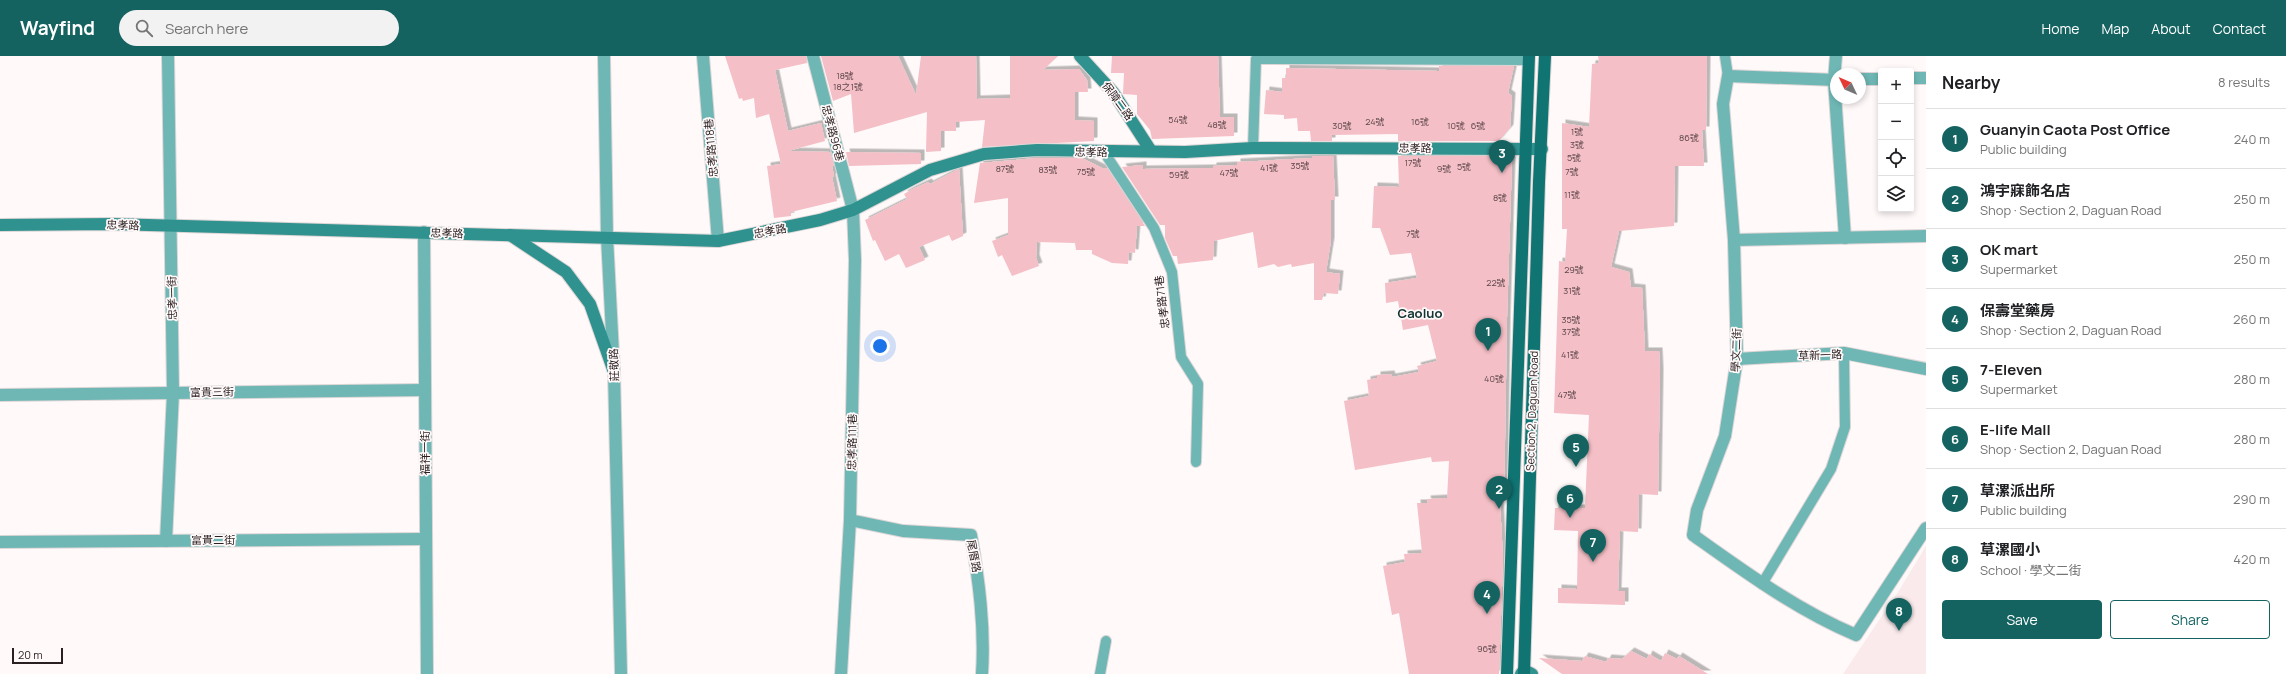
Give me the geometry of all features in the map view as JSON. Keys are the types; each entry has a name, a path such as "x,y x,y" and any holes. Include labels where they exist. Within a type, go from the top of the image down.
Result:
{"main road":[{"name":"Section 2, Daguan Road","path":"1525,673 1539,190 1546,56"},
{"name":"Section 2, Daguan Road","path":"1507,674 1529,58"}],"street":[{"name":"忠孝一街","path":"166,541 173,393 168,56"},
{"name":"莊敬路","path":"604,56 607,237 614,372 621,674"},
{"name":"忠孝路118巷","path":"703,56 718,241"},
{"name":"忠孝路96巷","path":"813,56 853,210"},
{"name":"保障二路","path":"1080,56 1113,92 1151,150"},
{"path":"1836,56 1836,68"},
{"path":"1728,76 1830,80"},
{"name":"學文二街","path":"1728,76 1723,104 1734,240 1738,359 1726,436 1697,510 1693,535 1762,584 1835,626 1856,635 1926,528"},
{"path":"1914,78 1926,78"},
{"path":"1866,79 1878,79"},
{"path":"1837,104 1845,238"},
{"name":"忠孝路","path":"0,225 112,224 171,227 424,232 718,241 812,222 853,210 930,170 984,154 1037,150 1104,152 1151,150 1185,152 1253,148 1542,149"},
{"name":"忠孝路111巷","path":"842,674 850,520 855,260 853,210"},
{"name":"福祥一街","path":"424,232 427,674"},
{"path":"510,235 566,272 590,304 614,372"},
{"path":"1734,240 1926,236"},
{"name":"草新一路","path":"1738,359 1844,353 1926,369"},
{"name":"富貴三街","path":"0,395 425,390"},
{"name":"尾厝路","path":"850,520 903,531 971,535 980,589 983,652 982,674"},
{"name":"富貴二街","path":"0,542 426,539"}],"lane":[{"path":"1725,56 1728,76"},
{"path":"1253,148 1256,59 1529,58"},
{"name":"忠孝路71巷","path":"1104,152 1154,228 1172,272 1181,357 1198,384 1196,462"},
{"path":"1762,584 1831,469 1845,427 1844,353"},
{"path":"1100,674 1106,641"}],"shaded area":[{"path":"1926,546 1926,674 1843,674 1900,589"}],"building":[{"path":"725,56 806,56 807,63 775,70 788,131 821,123 825,141 788,151 830,152 834,166 832,166 834,176 832,177 837,201 791,212 791,216 774,218 767,166 781,164 769,114 756,118 754,98 743,101 742,98 739,99"},
{"path":"821,56 898,56 916,95 921,56 976,56 977,99 1010,98 1010,56 1058,56 1043,70 1079,69 1087,80 1088,92 1075,92 1075,120 1094,121 1094,141 982,147 985,120 956,122 956,131 941,131 941,151 926,152 927,112 854,133 851,94 833,101"},
{"path":"1112,56 1218,56 1220,117 1234,117 1234,136 1152,139 1150,130 1137,114 1137,95 1123,94 1124,73 1111,73"},
{"path":"1598,56 1707,56 1706,130 1702,130 1704,166 1675,166 1674,226 1619,231 1611,267 1629,272 1631,287 1642,288 1645,351 1659,351 1660,372 1658,495 1639,494 1638,532 1620,531 1618,591 1625,591 1625,605 1558,603 1558,588 1577,589 1578,531 1554,530 1555,508 1585,508 1589,415 1554,413 1559,261 1565,262 1567,229 1562,229 1562,123 1589,127 1592,64 1599,63"},
{"path":"1439,66 1514,66 1508,93 1512,96 1510,128 1499,141 1398,141 1398,134 1332,135 1332,141 1311,141 1310,131 1298,131 1297,118 1284,119 1284,115 1264,114 1266,90 1282,92 1282,78 1286,78 1286,68 1439,71"},
{"path":"846,152 921,153 921,164 849,166"},
{"path":"1312,156 1333,156 1335,200 1331,200 1331,241 1326,272 1340,274 1338,294 1324,293 1322,300 1314,300 1314,263 1292,267 1291,264 1278,267 1274,264 1258,268 1253,232 1214,241 1213,260 1178,264 1177,256 1173,256 1165,238 1165,225 1160,225 1122,167 1143,165 1143,169 1213,168 1213,166 1237,165 1237,162 1312,158"},
{"path":"1398,156 1509,156 1512,160 1507,318 1504,503 1500,503 1503,558 1499,674 1409,674 1399,613 1392,615 1383,566 1405,562 1404,554 1422,553 1417,503 1428,503 1427,499 1447,498 1449,461 1432,462 1431,457 1355,470 1344,401 1369,396 1367,380 1377,378 1377,375 1391,374 1392,377 1419,372 1417,366 1437,361 1428,325 1403,330 1398,301 1386,303 1385,283 1417,278 1411,253 1390,255 1380,228 1372,228 1374,186 1399,187"},
{"path":"1037,158 1082,158 1102,168 1107,168 1145,226 1137,226 1135,253 1129,252 1128,264 1112,263 1092,254 1092,250 1076,250 1075,243 1037,242 1036,258 1039,266 1012,276 1002,255 998,257 992,241 1008,235 1008,198 974,203 980,163"},
{"path":"959,169 963,236 952,241 949,235 919,247 925,260 906,268 899,254 885,261 875,240 873,241 865,220 907,199 904,194 913,189 928,182 930,184"},
{"path":"1631,651 1647,659 1649,654 1661,661 1665,653 1677,659 1679,656 1708,674 1562,674 1539,658 1582,661 1585,656 1606,662 1608,658 1622,659"}],"place":[{"name":"OK mart","path":"1502,173"},
{"name":"Guanyin Caota Post Office","path":"1488,351"},
{"name":"7-Eleven","path":"1576,467"},
{"name":"鴻宇寐飾名店","path":"1499,509"},
{"name":"E-life Mall","path":"1570,518"},
{"name":"草漯派出所","path":"1593,562"},
{"name":"保壽堂藥房","path":"1487,614"},
{"name":"草漯國小","path":"1899,631"}],"district":[{"name":"Caoluo","path":"1420,313"}]}
